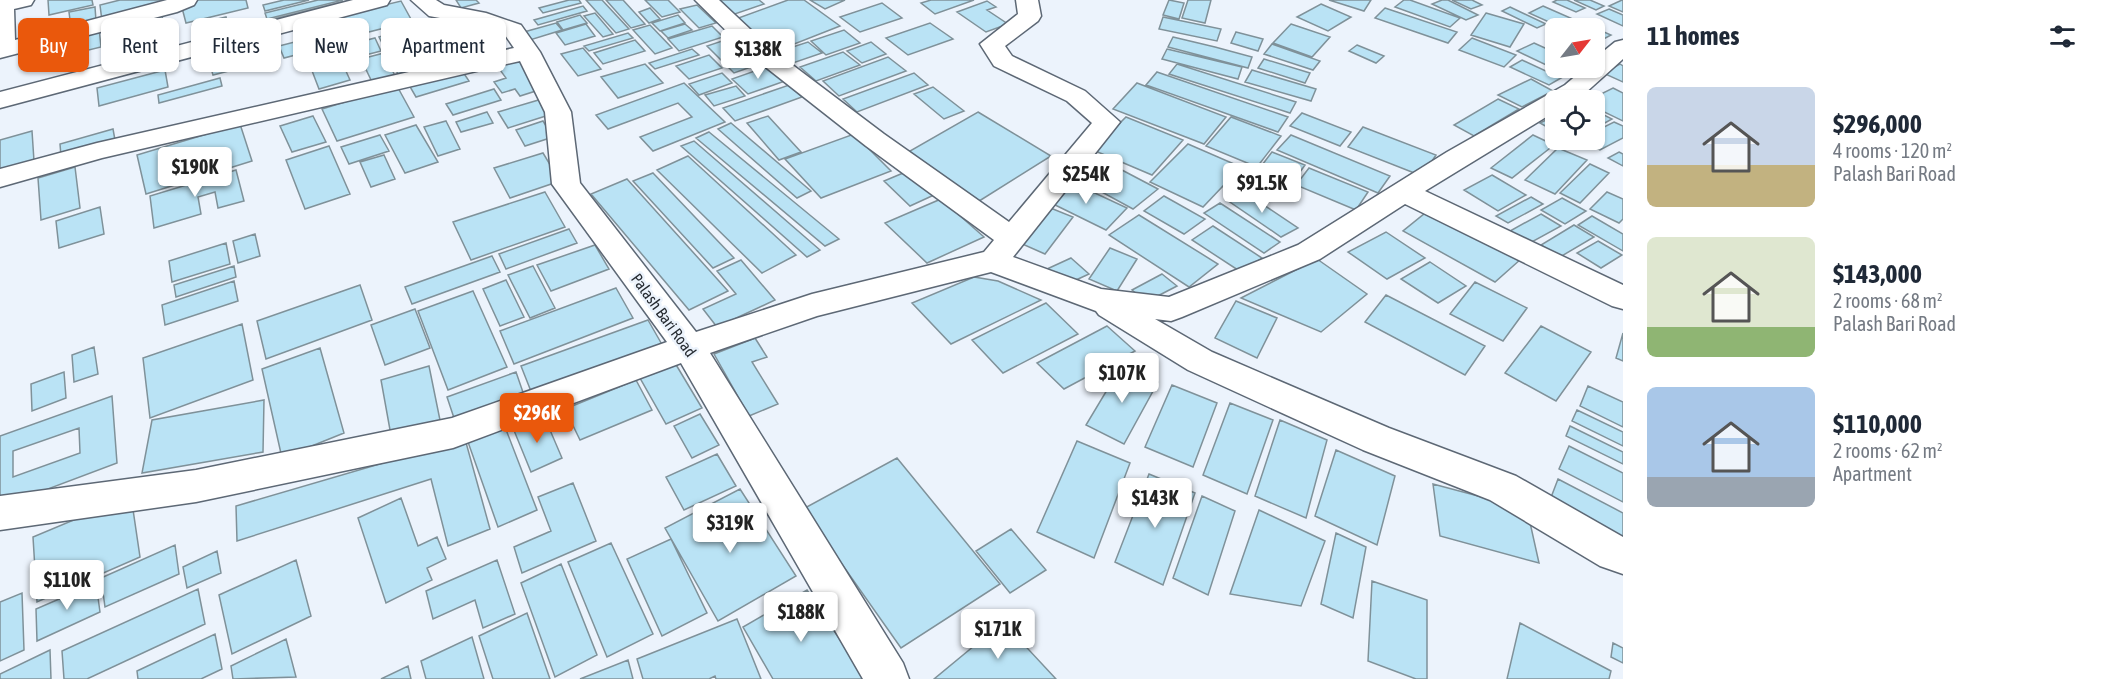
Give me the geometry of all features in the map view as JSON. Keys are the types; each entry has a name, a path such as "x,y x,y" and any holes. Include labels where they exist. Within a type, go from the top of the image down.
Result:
{"street":[{"path":"179,19 379,0"},
{"name":"Palash Bari Road","path":"422,0 437,11 478,18 513,30 528,52 558,112 566,184 689,347 887,679"},
{"path":"706,0 772,60 875,140 1002,250 1098,300 1200,361 1376,439 1503,488 1614,553 1623,556"},
{"path":"0,513 196,486 453,433 689,347 812,306 1002,250 1107,122 1076,96 1003,61 992,44 1030,16 1027,0"},
{"path":"9,3 2,51 101,33"},
{"path":"1098,300 1171,309 1309,252 1574,90 1623,47"},
{"path":"0,178 97,151 528,52"},
{"path":"0,100 101,54"},
{"path":"1404,192 1623,298"}],"building":[{"path":"48,0 92,0 93,5 49,15"},
{"path":"120,0 160,0 162,7 115,18 102,18 100,5"},
{"path":"197,0 246,0 248,8 207,18 191,18 191,22 186,23 181,4"},
{"path":"284,0 309,0 265,11 263,5"},
{"path":"318,0 343,0 271,18 267,18 265,13"},
{"path":"350,0 372,0 281,23 281,18 278,18"},
{"path":"456,0 476,0 479,3 461,8"},
{"path":"569,0 579,0 581,3 543,13 539,8"},
{"path":"586,0 602,0 629,29 616,33"},
{"path":"606,0 623,0 645,24 631,28"},
{"path":"645,0 668,0 680,12 662,17"},
{"path":"759,0 764,4 729,16 714,2"},
{"path":"788,0 804,0 840,26 774,52 733,20"},
{"path":"810,0 845,0 825,9"},
{"path":"931,0 974,0 935,14 921,3"},
{"path":"1169,0 1184,3 1179,19 1163,15"},
{"path":"1188,0 1211,0 1205,23 1182,18"},
{"path":"1329,0 1371,0 1364,11"},
{"path":"1404,0 1410,0 1460,18 1450,27 1395,7"},
{"path":"1448,0 1478,15 1466,20 1432,4"},
{"path":"1452,0 1472,0 1482,5 1471,9"},
{"path":"1567,0 1585,8 1576,12 1553,2"},
{"path":"1574,0 1590,0 1604,6 1596,10"},
{"path":"1622,0 1623,12 1609,6"},
{"path":"401,1 410,18 381,18 381,29 369,32 369,18 340,18 339,16"},
{"path":"987,1 996,7 987,10 1008,24 986,32 957,12"},
{"path":"882,3 902,18 860,32 840,17"},
{"path":"1321,4 1351,17 1328,31 1297,17"},
{"path":"697,5 716,23 699,28 680,9"},
{"path":"583,6 587,11 538,25 534,20"},
{"path":"1543,6 1570,18 1545,18 1545,20 1529,13"},
{"path":"95,7 96,21 89,23 89,18 70,18 69,12"},
{"path":"1510,7 1545,24 1537,28 1502,11"},
{"path":"650,8 660,19 649,23 639,12"},
{"path":"1385,8 1457,32 1448,43 1375,18"},
{"path":"1609,9 1623,15 1623,26 1597,14"},
{"path":"595,13 613,34 603,37 584,16"},
{"path":"1486,13 1524,24 1510,47 1471,35"},
{"path":"580,15 587,23 563,30 557,22"},
{"path":"678,15 685,23 660,31 652,23"},
{"path":"1163,17 1221,29 1217,41 1159,29"},
{"path":"556,23 562,30 530,40 524,32"},
{"path":"930,23 953,39 908,55 886,38"},
{"path":"586,24 595,36 565,45 556,33"},
{"path":"685,24 692,30 668,38 661,31"},
{"path":"1291,24 1330,37 1312,57 1273,43"},
{"path":"650,25 672,48 655,54 633,30"},
{"path":"712,26 723,37 679,51 668,39"},
{"path":"99,28 101,47 89,50 89,30"},
{"path":"844,30 860,43 826,55 811,41"},
{"path":"1236,32 1263,39 1258,51 1231,43"},
{"path":"628,33 633,38 589,51 584,46"},
{"path":"737,36 765,62 734,73 707,46"},
{"path":"1173,37 1252,57 1248,68 1168,47"},
{"path":"375,38 381,51 369,54 369,40"},
{"path":"1472,38 1516,55 1504,67 1459,50"},
{"path":"635,40 645,51 603,64 594,53"},
{"path":"293,42 293,56 284,58 281,45"},
{"path":"808,42 822,53 790,64 777,52"},
{"path":"871,42 886,54 862,63 847,51"},
{"path":"1534,43 1545,48 1545,64 1517,51"},
{"path":"1272,44 1320,61 1313,70 1264,54"},
{"path":"1357,45 1384,56 1376,63 1349,51"},
{"path":"583,48 601,69 578,76 561,54"},
{"path":"692,49 699,55 655,69 649,63"},
{"path":"1167,49 1242,67 1238,79 1162,59"},
{"path":"843,52 860,65 816,81 800,67"},
{"path":"381,54 381,72 393,72 396,78 373,84 367,72 369,57"},
{"path":"709,55 722,68 689,79 676,66"},
{"path":"518,57 542,89 520,96 515,89 502,93 494,82 506,78 502,72 506,72 506,60"},
{"path":"888,57 906,71 839,96 823,81"},
{"path":"1264,59 1310,73 1305,83 1258,68"},
{"path":"1522,60 1545,71 1545,78 1561,78 1549,85 1510,67"},
{"path":"645,64 663,83 618,98 601,77"},
{"path":"1177,64 1296,102 1290,113 1169,74"},
{"path":"1620,64 1623,66 1623,82 1605,74"},
{"path":"769,66 785,81 748,94 732,79"},
{"path":"1252,70 1316,89 1311,101 1245,82"},
{"path":"157,72 165,72 168,87 99,106 97,88"},
{"path":"312,72 346,72 350,80 319,89"},
{"path":"451,72 463,72 469,81 416,97 409,85"},
{"path":"1157,72 1288,117 1278,132 1146,85"},
{"path":"722,73 732,83 699,95 689,84"},
{"path":"914,73 928,85 857,112 843,99"},
{"path":"220,78 222,86 159,103 158,95"},
{"path":"1531,79 1551,90 1545,90 1545,95 1522,107 1498,95"},
{"path":"684,83 725,122 653,151 640,137 692,117 678,103 608,129 596,115"},
{"path":"1137,83 1226,117 1204,144 1113,109"},
{"path":"789,85 802,97 735,121 723,108"},
{"path":"397,86 414,117 337,141 322,109"},
{"path":"736,86 745,96 714,106 705,95"},
{"path":"933,87 964,111 944,119 914,94"},
{"path":"1613,88 1623,93 1623,121 1605,112 1605,92"},
{"path":"494,89 501,100 453,115 446,104"},
{"path":"542,99 552,114 508,128 498,112"},
{"path":"1498,99 1519,109 1474,136 1454,125"},
{"path":"487,112 493,123 461,132 456,122"},
{"path":"978,112 1051,156 976,203 903,155"},
{"path":"1302,113 1351,132 1340,146 1290,126"},
{"path":"313,116 326,142 292,152 280,126"},
{"path":"768,116 801,152 779,160 747,123"},
{"path":"1605,116 1612,119 1605,123"},
{"path":"1126,117 1183,140 1152,175 1093,150"},
{"path":"1231,117 1281,136 1257,167 1206,146"},
{"path":"446,121 460,149 438,156 424,127"},
{"path":"543,121 553,137 525,146 516,130"},
{"path":"1614,122 1623,126 1623,138 1605,147 1605,126"},
{"path":"731,123 811,191 797,198 718,129"},
{"path":"240,124 252,161 146,194 137,155"},
{"path":"416,125 438,162 405,173 385,135"},
{"path":"1363,127 1436,155 1422,176 1348,147"},
{"path":"113,129 115,140 61,156 60,144"},
{"path":"32,131 34,161 0,171 0,140"},
{"path":"709,132 839,239 825,246 696,138"},
{"path":"854,134 891,171 821,198 785,159"},
{"path":"380,135 389,151 349,164 341,147"},
{"path":"1291,135 1390,176 1378,193 1277,150"},
{"path":"1533,135 1545,141 1545,150 1548,150 1512,178 1491,168"},
{"path":"694,141 820,250 807,257 681,146"},
{"path":"1188,144 1241,167 1203,207 1150,182"},
{"path":"329,146 350,194 305,209 286,160"},
{"path":"1556,150 1563,150 1587,160 1555,194 1525,180"},
{"path":"1272,152 1305,165 1292,183 1259,169"},
{"path":"1619,152 1623,154 1623,166 1608,158"},
{"path":"543,153 560,181 510,198 494,168"},
{"path":"384,155 395,179 371,187 360,162"},
{"path":"688,156 796,255 762,273 657,170"},
{"path":"1101,159 1158,189 1133,209 1076,178"},
{"path":"1590,164 1609,173 1580,203 1560,193"},
{"path":"75,167 80,208 41,220 38,178"},
{"path":"1309,168 1368,192 1356,210 1296,185"},
{"path":"236,170 244,201 218,208 215,192 198,197 201,214 154,228 150,196"},
{"path":"908,171 934,195 910,206 884,181"},
{"path":"653,173 734,258 713,268 633,181"},
{"path":"1492,175 1526,195 1498,211 1464,190"},
{"path":"627,179 728,291 689,310 591,194"},
{"path":"1067,180 1127,208 1106,230 1045,200"},
{"path":"1243,191 1298,228 1281,237 1227,200"},
{"path":"545,192 565,227 471,260 453,222"},
{"path":"1607,192 1623,199 1623,219 1619,223 1590,209"},
{"path":"1164,196 1205,219 1184,234 1144,211"},
{"path":"1531,197 1543,204 1508,223 1496,216"},
{"path":"1562,198 1586,211 1565,224 1541,210"},
{"path":"941,199 984,237 927,263 885,223"},
{"path":"1220,203 1280,242 1264,253 1204,213"},
{"path":"100,207 104,234 59,248 56,221"},
{"path":"1048,207 1073,217 1045,254 1020,243"},
{"path":"1429,210 1521,259 1495,282 1403,231"},
{"path":"1541,214 1561,226 1530,243 1510,231"},
{"path":"1139,215 1218,264 1189,287 1109,235"},
{"path":"1592,216 1623,234 1623,251 1578,225"},
{"path":"1574,225 1594,237 1560,257 1541,245"},
{"path":"1213,226 1262,258 1241,272 1192,240"},
{"path":"569,229 577,243 506,269 499,254"},
{"path":"1386,232 1425,258 1387,279 1348,252"},
{"path":"255,234 260,256 238,263 233,241"},
{"path":"1598,241 1622,255 1601,268 1577,253"},
{"path":"226,243 230,264 172,282 169,261"},
{"path":"595,245 609,269 551,291 537,265"},
{"path":"1110,248 1137,259 1117,291 1089,279"},
{"path":"492,256 500,272 412,304 405,287"},
{"path":"1071,258 1089,274 1065,285 1047,269"},
{"path":"1317,259 1367,294 1321,332 1241,298"},
{"path":"741,260 775,300 717,327 703,309 736,294 717,271"},
{"path":"1430,262 1466,286 1438,303 1401,279"},
{"path":"234,266 236,277 176,297 174,285"},
{"path":"533,266 555,308 530,318 508,275"},
{"path":"1162,274 1177,286 1146,302 1132,290"},
{"path":"974,277 998,281 1041,300 951,344 912,303"},
{"path":"506,280 524,317 500,326 483,289"},
{"path":"234,281 238,301 165,325 162,305"},
{"path":"1475,282 1527,308 1503,341 1450,314"},
{"path":"360,285 372,320 266,359 257,321"},
{"path":"616,288 633,318 514,364 500,331"},
{"path":"473,291 507,367 448,390 418,311"},
{"path":"1386,295 1485,346 1465,375 1365,322"},
{"path":"1236,301 1277,318 1257,358 1215,338"},
{"path":"1046,303 1078,334 1003,373 972,340"},
{"path":"415,309 430,348 385,365 371,325"},
{"path":"648,320 668,355 536,404 521,366"},
{"path":"242,324 253,380 150,418 143,358"},
{"path":"1107,326 1135,351 1064,389 1037,363"},
{"path":"1541,326 1591,352 1556,401 1505,373"},
{"path":"1623,333 1623,361 1616,358"},
{"path":"755,338 767,357 752,362 778,404 749,416 714,354"},
{"path":"94,347 98,374 74,382 72,355"},
{"path":"320,348 344,433 282,458 262,369"},
{"path":"675,363 702,408 666,424 640,378"},
{"path":"1122,365 1158,382 1124,444 1086,425"},
{"path":"429,366 441,425 392,441 381,380"},
{"path":"64,372 66,398 32,411 31,384"},
{"path":"516,372 526,401 457,427 447,397"},
{"path":"636,380 652,410 580,440 565,409"},
{"path":"1172,385 1217,403 1193,467 1145,447"},
{"path":"1588,386 1623,402 1623,427 1580,406"},
{"path":"112,396 117,463 0,507 0,436","holes":["79,428 80,453 13,477 13,451"]},
{"path":"264,400 263,452 142,473 152,420"},
{"path":"1230,403 1273,420 1247,494 1203,475"},
{"path":"1577,410 1623,432 1623,446 1572,421"},
{"path":"700,414 719,445 692,458 674,426"},
{"path":"544,416 562,458 531,472 513,428"},
{"path":"1280,420 1327,440 1306,518 1255,496"},
{"path":"1570,426 1623,452 1623,464 1566,436"},
{"path":"505,427 537,510 498,527 468,442"},
{"path":"465,439 490,529 448,546 431,479 237,541 236,506"},
{"path":"1077,441 1130,463 1094,558 1037,532"},
{"path":"1569,446 1623,473 1623,502 1559,469"},
{"path":"1336,450 1395,476 1377,545 1315,516"},
{"path":"717,454 736,486 684,510 666,477"},
{"path":"897,458 1000,584 901,648 803,509"},
{"path":"1149,474 1195,493 1163,585 1115,562"},
{"path":"1558,479 1623,513 1623,548 1547,508"},
{"path":"573,483 596,541 522,573 514,547 551,531 538,497"},
{"path":"1433,484 1527,509 1539,563 1440,536"},
{"path":"740,489 796,576 718,621 665,528"},
{"path":"131,496 140,557 37,602 33,537"},
{"path":"1202,496 1235,511 1208,595 1173,578"},
{"path":"401,498 418,546 437,537 446,559 427,568 432,580 386,603 358,518"},
{"path":"1259,510 1325,541 1301,606 1230,594"},
{"path":"1011,529 1046,570 1010,593 976,551"},
{"path":"1336,533 1366,547 1353,618 1321,604"},
{"path":"671,539 707,613 662,636 627,559"},
{"path":"611,543 653,634 607,657 568,562"},
{"path":"175,545 179,574 105,607 101,578"},
{"path":"217,551 221,573 187,588 183,567"},
{"path":"296,560 311,616 232,654 219,595"},
{"path":"497,560 515,614 483,628 475,600 433,619 426,591"},
{"path":"561,564 597,655 555,677 521,583"},
{"path":"1372,581 1427,600 1427,679 1416,679 1368,661"},
{"path":"96,583 100,612 37,641 36,609"},
{"path":"198,589 205,624 87,679 64,679 62,651"},
{"path":"807,590 866,679 773,679 743,627"},
{"path":"22,593 24,650 0,661 0,602"},
{"path":"527,613 550,679 493,679 479,636"},
{"path":"737,619 761,679 716,679 715,676 709,679 643,679 637,659"},
{"path":"1003,622 1056,679 934,679"},
{"path":"1520,623 1611,671 1609,679 1507,679"},
{"path":"215,634 222,669 201,679 138,679 137,671"},
{"path":"472,637 484,679 426,679 421,661"},
{"path":"286,639 296,677 233,679 231,666"},
{"path":"1613,643 1623,648 1623,663 1611,657"},
{"path":"50,650 51,679 0,679 0,674"},
{"path":"628,660 633,679 580,679"},
{"path":"408,666 411,679 381,679"}]}
